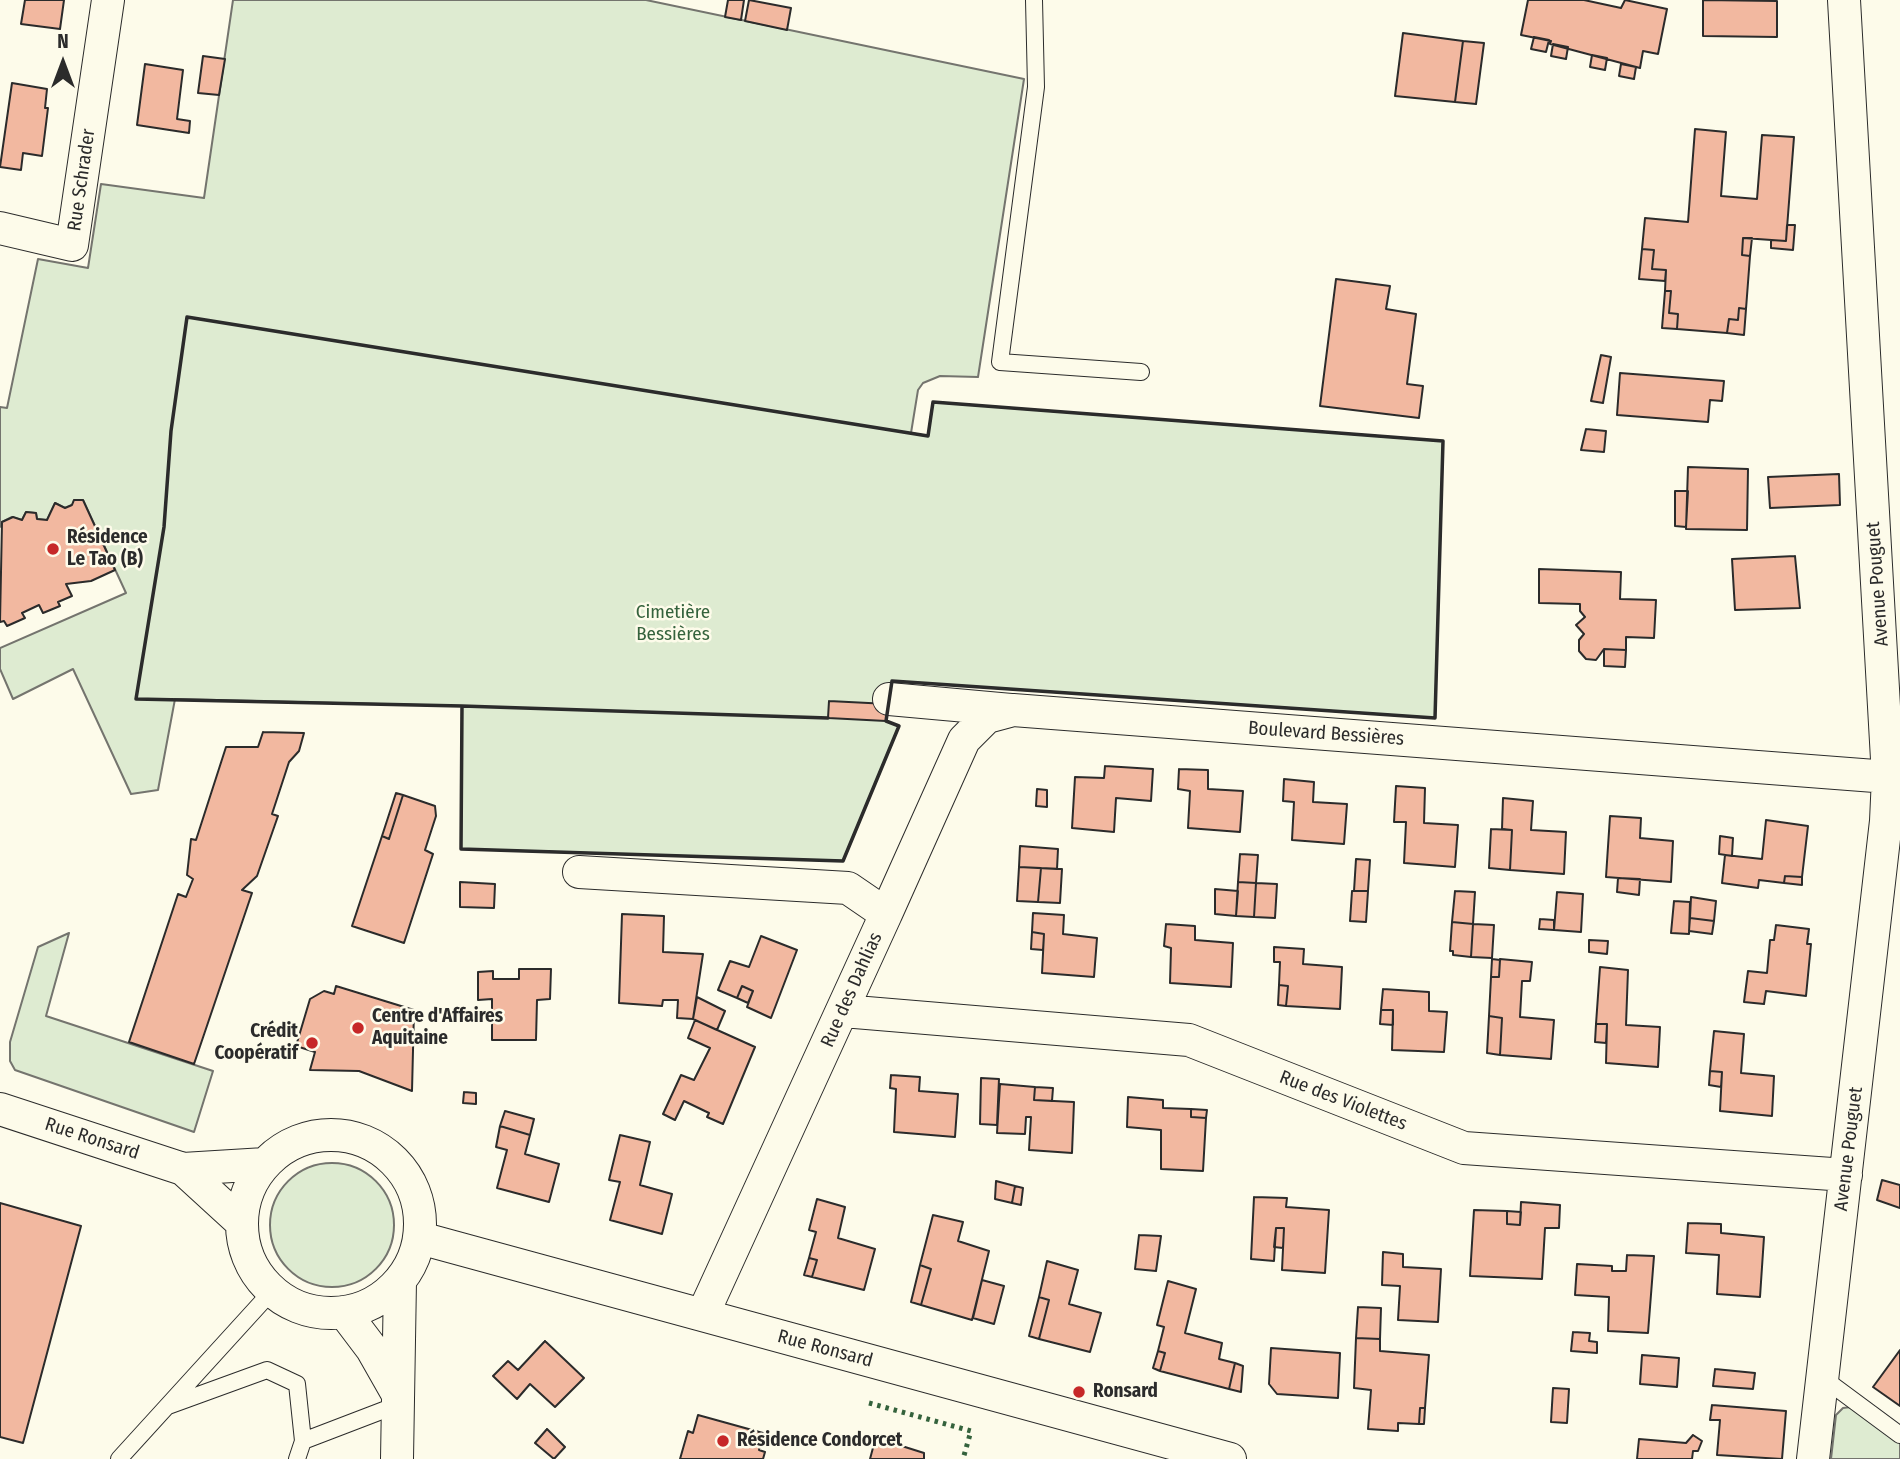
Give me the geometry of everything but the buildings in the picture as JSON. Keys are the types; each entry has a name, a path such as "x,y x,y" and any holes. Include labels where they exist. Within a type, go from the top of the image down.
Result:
{"street":[{"name":"Rue Schrader","path":"0,228 72,244 108,0"},
{"name":"Avenue Pouguet","path":"1813,1459 1886,821 1894,784 1844,0"},
{"path":"889,699 1013,710"},
{"name":"Boulevard Bessières","path":"886,914 964,740 988,717 1013,710 1894,784"},
{"name":"Rue des Dahlias","path":"579,872 848,888 886,914 703,1314"},
{"name":"Rue des Violettes","path":"843,1011 1189,1040 1464,1148 1846,1175"},
{"name":"Rue Ronsard","path":"0,1109 183,1169 265,1164"},
{"path":"343,1135 371,1143 394,1159 411,1182 420,1210 420,1238 413,1261 400,1281 384,1296 365,1306 344,1312 319,1312 294,1305 272,1291 256,1272 245,1248 242,1223 244,1202 252,1182 265,1164 288,1145 314,1136 343,1135"},
{"name":"Rue Ronsard","path":"183,1169 242,1223"},
{"name":"Rue Ronsard","path":"420,1238 1230,1459"},
{"path":"397,1459 400,1281"},
{"path":"344,1312 372,1349 397,1399"}],"lane":[{"path":"1034,0 1036,87 1000,362 1140,372"},
{"path":"119,1459 272,1291"},
{"path":"166,1407 267,1370 298,1384 303,1441 297,1459"},
{"path":"1823,1378 1900,1436"},
{"path":"303,1441 397,1399"}],"green space":[{"name":"Cimetière Bessières","path":"233,0 646,0 1024,79 978,377 940,376 923,383 918,390 911,433 928,436 933,402 1443,441 1435,718 892,681 886,721 899,726 843,861 461,849 462,706 175,699 158,790 131,794 73,669 13,699 0,669 0,648 126,593 83,500 74,500 72,505 65,508 55,503 47,520 37,519 36,513 26,512 22,520 12,517 2,522 0,527 0,407 7,408 38,259 88,268 101,184 204,198"},
{"path":"69,933 46,1016 213,1071 194,1132 15,1070 10,1061 10,1042 38,947"},
{"path":"332,1163 356,1168 376,1181 389,1201 394,1225 389,1249 376,1269 356,1282 332,1287 308,1282 288,1269 275,1249 270,1225 275,1201 288,1181 308,1168"},
{"path":"1851,1407 1900,1443 1900,1459 1831,1459 1836,1415 1843,1408"}],"hedge":[{"path":"869,1403 971,1431 963,1459"}],"wall":[{"path":"187,317 928,436 933,402 1443,441 1435,718 892,681 886,721 899,726 843,861 461,849 462,706 136,699 164,527 171,431 187,317"},
{"path":"462,706 828,718"}],"place":[{"name":"Résidence Le Tao (B)","path":"53,549"},
{"name":"Centre d'Affaires Aquitaine","path":"358,1028"},
{"name":"Crédit Coopératif","path":"312,1043"},
{"name":"Ronsard","path":"1079,1392"},
{"name":"Résidence Condorcet","path":"723,1441"}]}
